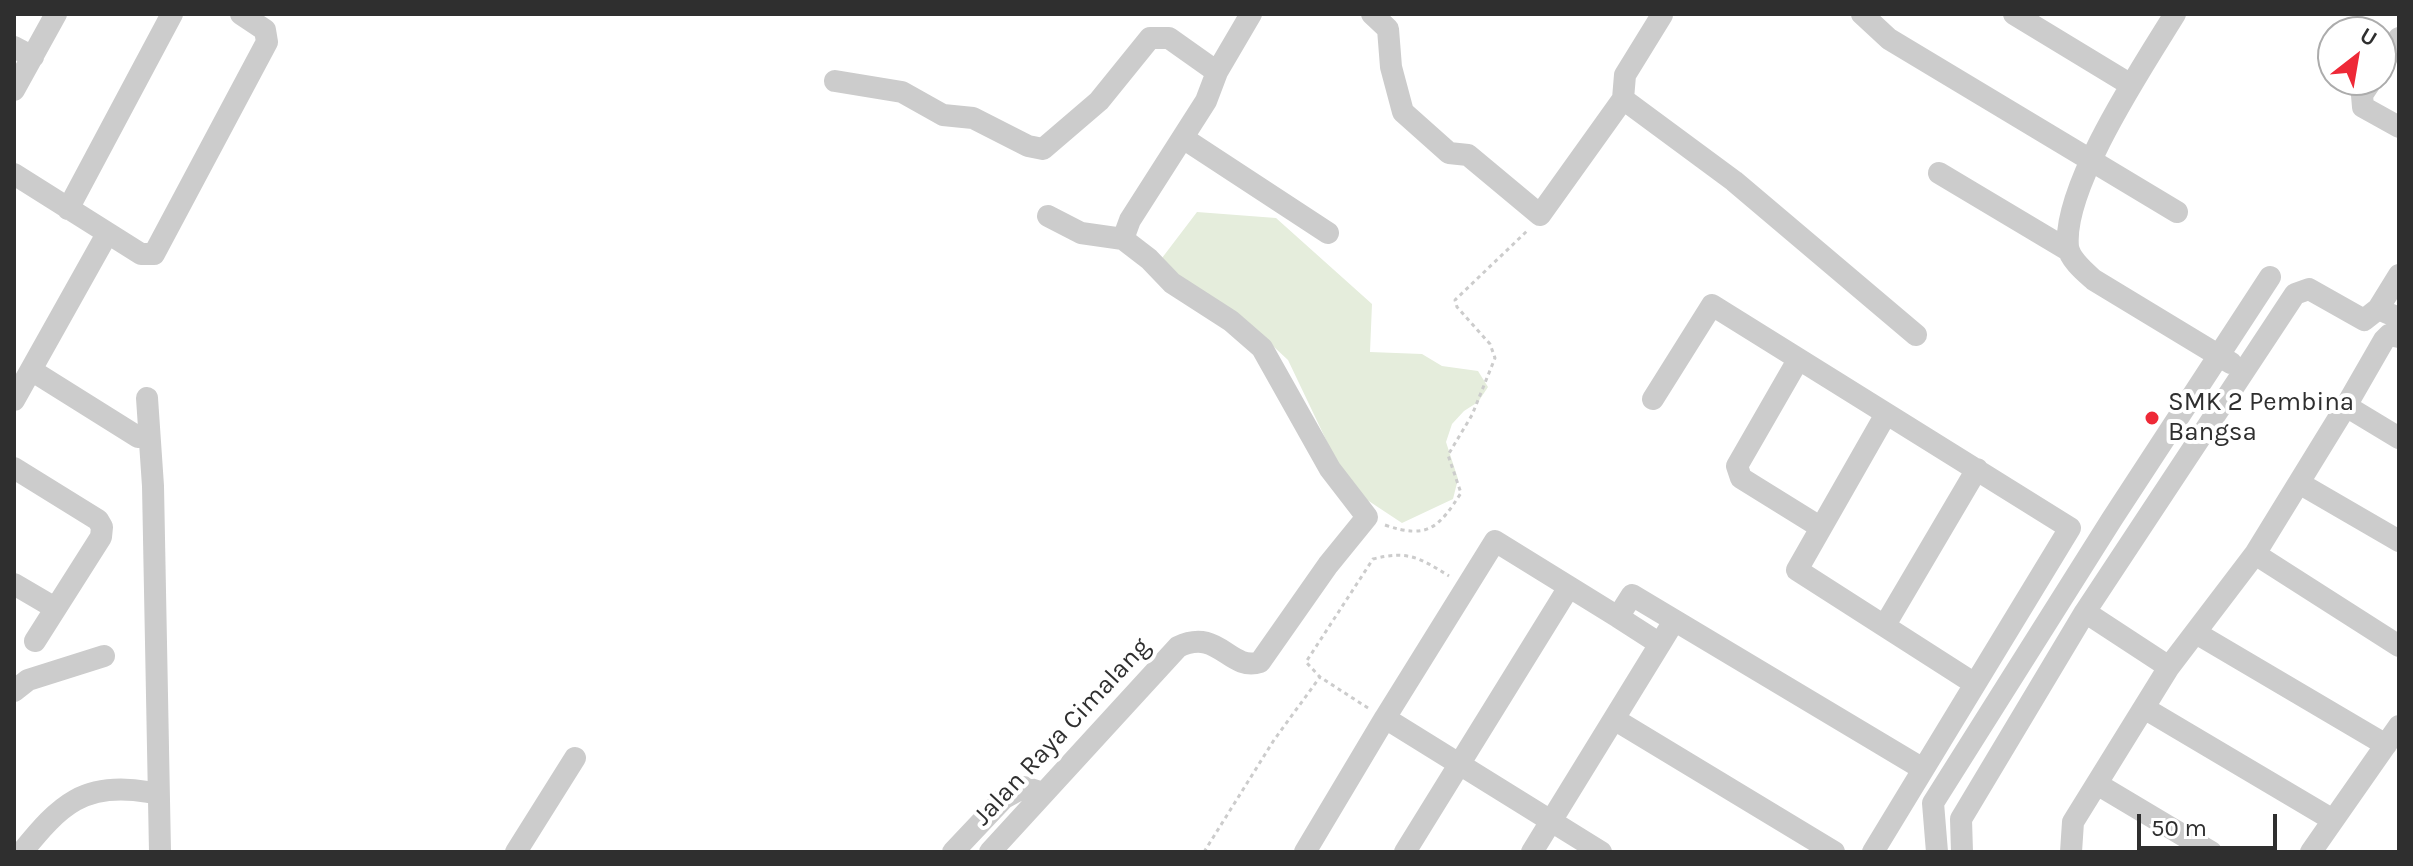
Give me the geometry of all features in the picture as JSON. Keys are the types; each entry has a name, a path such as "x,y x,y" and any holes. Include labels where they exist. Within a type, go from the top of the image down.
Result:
{"street":[{"path":"14,90 23,52 56,14"},
{"path":"68,209 172,14"},
{"path":"14,174 107,234 151,256 157,251 267,42 265,30 241,14"},
{"path":"1123,239 1135,213 1206,101 1217,72 1251,14"},
{"path":"1372,14 1388,29 1391,67 1403,112 1449,153 1468,155 1540,215 1623,99 1625,75 1662,15"},
{"path":"1862,14 1889,39 2177,212"},
{"path":"2014,14 2131,85"},
{"path":"2068,250 2071,219 2091,161 2131,85 2175,14"},
{"path":"835,81 902,92 943,115 973,118 1028,146 1043,149 1099,101 1150,38 1169,38 1217,72"},
{"path":"2362,96 2363,107 2399,127"},
{"path":"1623,99 1734,181 1916,335"},
{"path":"1183,138 1328,233"},
{"path":"1939,173 2068,250 2081,269 2094,280 2246,371"},
{"path":"1048,216 1081,233 1123,239 1149,259 1172,283 1239,326 1262,348 1330,469 1367,517"},
{"path":"14,400 107,234"},
{"path":"1962,852 1961,819 2085,612 2295,294 2309,289 2364,320 2378,309 2399,275"},
{"path":"1937,852 1933,803 2112,519 2220,358 2270,277"},
{"path":"1653,399 1712,305 2070,528 1873,852"},
{"path":"2378,309 2399,318"},
{"path":"2071,852 2073,822 2169,667 2255,554 2384,340 2389,335 2399,337"},
{"path":"1798,360 1737,466 1741,478 1820,527"},
{"path":"31,370 138,437"},
{"path":"147,398 153,486 164,851"},
{"path":"2346,406 2399,438"},
{"path":"1886,414 1797,570 1975,684"},
{"path":"14,468 98,520 102,527 101,537 35,641"},
{"path":"1885,625 1977,469"},
{"path":"2299,483 2399,541"},
{"name":"Jalan Raya Cimalang","path":"990,852 1178,647 1187,642 1205,642 1245,664 1260,662 1328,565 1367,517"},
{"path":"2112,519 2136,533"},
{"path":"1305,852 1495,541 1660,644"},
{"path":"2255,554 2399,646"},
{"path":"14,584 55,608"},
{"path":"1405,852 1569,587"},
{"path":"1618,617 1632,595 1923,769"},
{"path":"2085,612 2169,667"},
{"path":"1532,852 1674,621"},
{"path":"2196,633 2393,736 2311,852"},
{"path":"14,691 28,680 104,656"},
{"path":"2144,708 2333,820"},
{"path":"1385,718 1601,852"},
{"path":"1614,719 1834,852"},
{"path":"516,852 575,758"},
{"path":"2097,784 2211,852"},
{"path":"953,852 1009,794 1024,787 1043,793"},
{"path":"22,852 45,823 63,807 87,794 109,788 148,792"}],"path":[{"path":"1367,517 1395,528 1425,530 1444,520 1461,493 1448,455 1478,402 1495,358 1490,344 1457,307 1455,300 1508,252 1540,215"},
{"path":"1385,718 1320,677 1306,662 1373,559 1392,554 1418,556 1466,587"},
{"path":"1204,852 1274,740 1320,677"}],"green space":[{"path":"1197,212 1276,218 1372,304 1370,352 1422,354 1442,366 1478,371 1488,387 1478,402 1452,424 1446,442 1458,479 1453,499 1402,523 1349,488 1288,360 1246,321 1179,285 1162,258"}],"place":[{"name":"SMK 2 Pembina Bangsa","path":"2152,418"}]}
